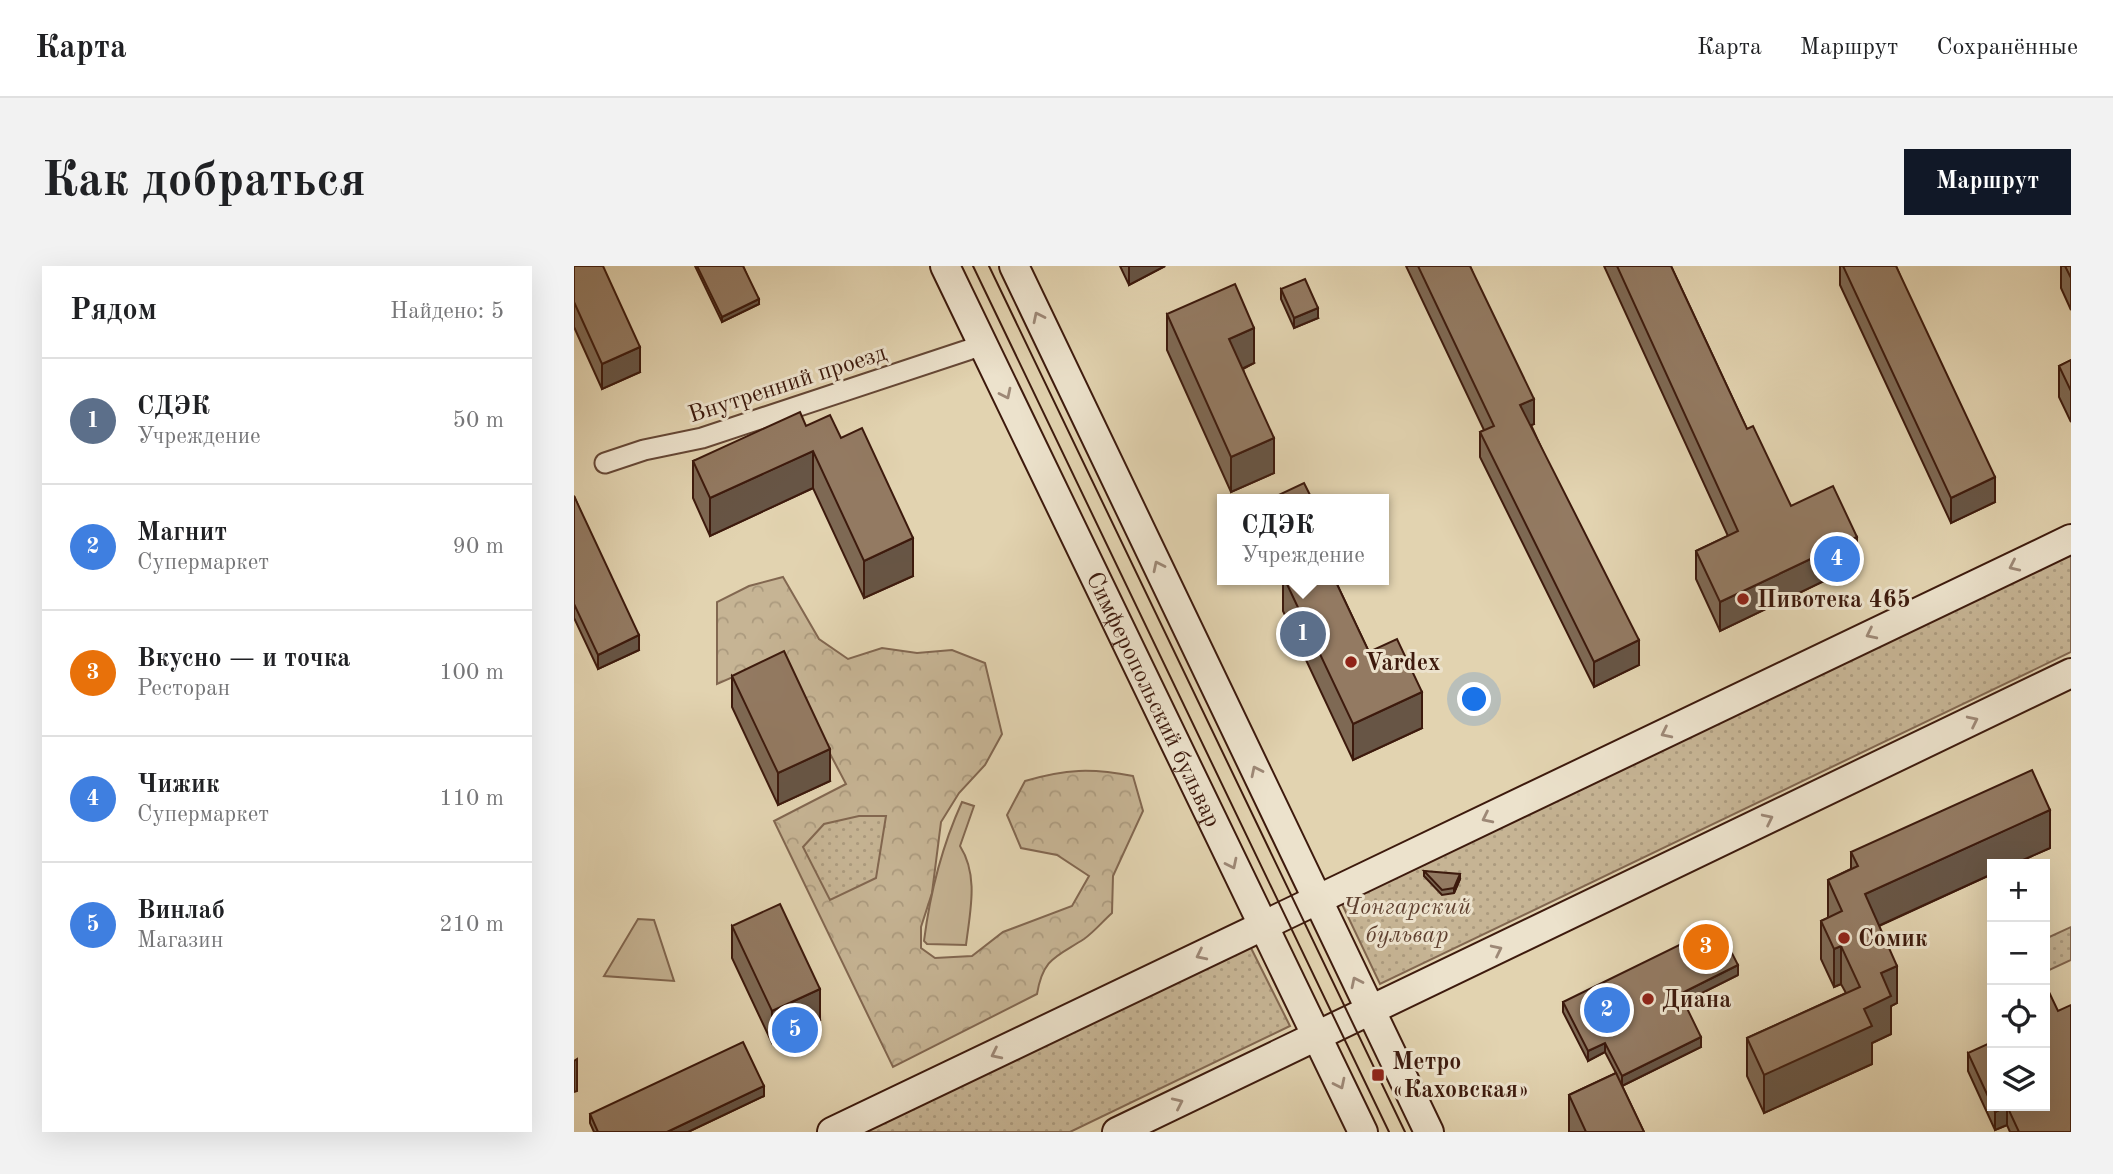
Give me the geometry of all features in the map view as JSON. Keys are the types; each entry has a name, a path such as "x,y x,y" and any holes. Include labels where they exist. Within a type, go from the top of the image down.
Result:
{"main road":[{"name":"Симферопольский бульвар","path":"946,266 1363,1132"},
{"path":"1014,266 1429,1132"},
{"path":"832,1132 2071,539"},
{"path":"1116,1132 2071,673"}],"street":[{"name":"Внутренний проезд","path":"605,463 644,450 702,438 983,345"}],"green space":[{"name":"Чонгарский бульвар","path":"2071,555 2071,652 1380,984 1340,900"},
{"path":"783,577 819,639 848,659 882,648 917,653 952,650 985,663 1002,734 985,765 959,793 941,822 932,893 921,927 921,948 935,958 972,956 1003,932 1072,906 1089,876 1057,855 1021,848 1007,815 1025,781 1079,771 1133,776 1143,811 1113,876 1112,913 1088,936 1052,960 1043,973 1037,994 893,1067 774,821 846,784 779,657 717,684 717,602 749,586"},
{"path":"962,802 974,806 960,846 970,869 972,894 966,945 927,944 924,941 933,888 948,836"},
{"path":"859,816 886,816 876,878 830,900 803,847 824,824"},
{"path":"638,919 654,920 674,981 604,976"},
{"path":"2071,927 2071,960 2050,970 2050,937"},
{"path":"1249,944 1290,1026 1070,1132 856,1132"}],"building":[{"path":"574,266 603,266 640,347 602,364 574,302"},
{"path":"697,266 743,266 759,299 722,317"},
{"path":"1418,266 1470,266 1534,399 1520,405 1639,640 1594,662 1480,432 1494,426"},
{"path":"1617,266 1671,266 1747,429 1753,426 1791,506 1833,486 1857,537 1720,602 1696,551 1738,531"},
{"path":"1843,266 1896,266 1995,477 1951,498"},
{"path":"2065,266 2071,266 2071,278"},
{"path":"1305,279 1318,308 1294,318 1281,289"},
{"path":"1235,284 1254,328 1229,339 1274,438 1231,457 1167,314"},
{"path":"2071,360 2071,391 2059,366"},
{"path":"800,412 806,426 830,415 841,438 862,428 913,538 864,561 813,451 710,498 693,461"},
{"path":"1304,483 1310,494 1281,494"},
{"path":"574,496 639,635 598,655 574,604"},
{"path":"1287,585 1337,585 1369,652 1397,639 1422,692 1353,724"},
{"path":"784,651 830,749 778,773 732,676"},
{"path":"2032,770 2050,810 1865,894 1897,966 1881,973 1891,996 1864,1009 1872,1026 1764,1075 1747,1038 1860,987 1841,946 1834,949 1821,921 1842,911 1828,880 1858,866 1851,852"},
{"path":"1424,871 1460,874 1454,888 1442,890"},
{"path":"780,904 820,989 772,1011 732,926"},
{"path":"1718,926 1738,965 1680,994 1701,1037 1622,1076 1605,1043 1588,1051 1563,1002"},
{"path":"2050,994 2058,1011 2071,1005 2071,1132 2019,1132 2009,1111 2050,1111"},
{"path":"743,1042 764,1086 667,1132 598,1132 590,1114"},
{"path":"1987,1044 1987,1094 1968,1053"},
{"path":"1616,1073 1644,1132 1586,1132 1569,1095"}],"tram line":[{"path":"973,266 1389,1132"},
{"path":"989,266 1405,1132"}],"place":[{"name":"Чижик","path":"1837,559"},
{"name":"Пивотека 465","path":"1743,599"},
{"name":"СДЭК","path":"1303,634"},
{"name":"Vardex","path":"1351,662"},
{"name":"Сомик","path":"1844,938"},
{"name":"Вкусно — и точка","path":"1706,947"},
{"name":"Диана","path":"1648,999"},
{"name":"Магнит","path":"1607,1010"},
{"name":"Винлаб","path":"795,1030"},
{"name":"Метро «Каховская»","path":"1378,1075"}]}
